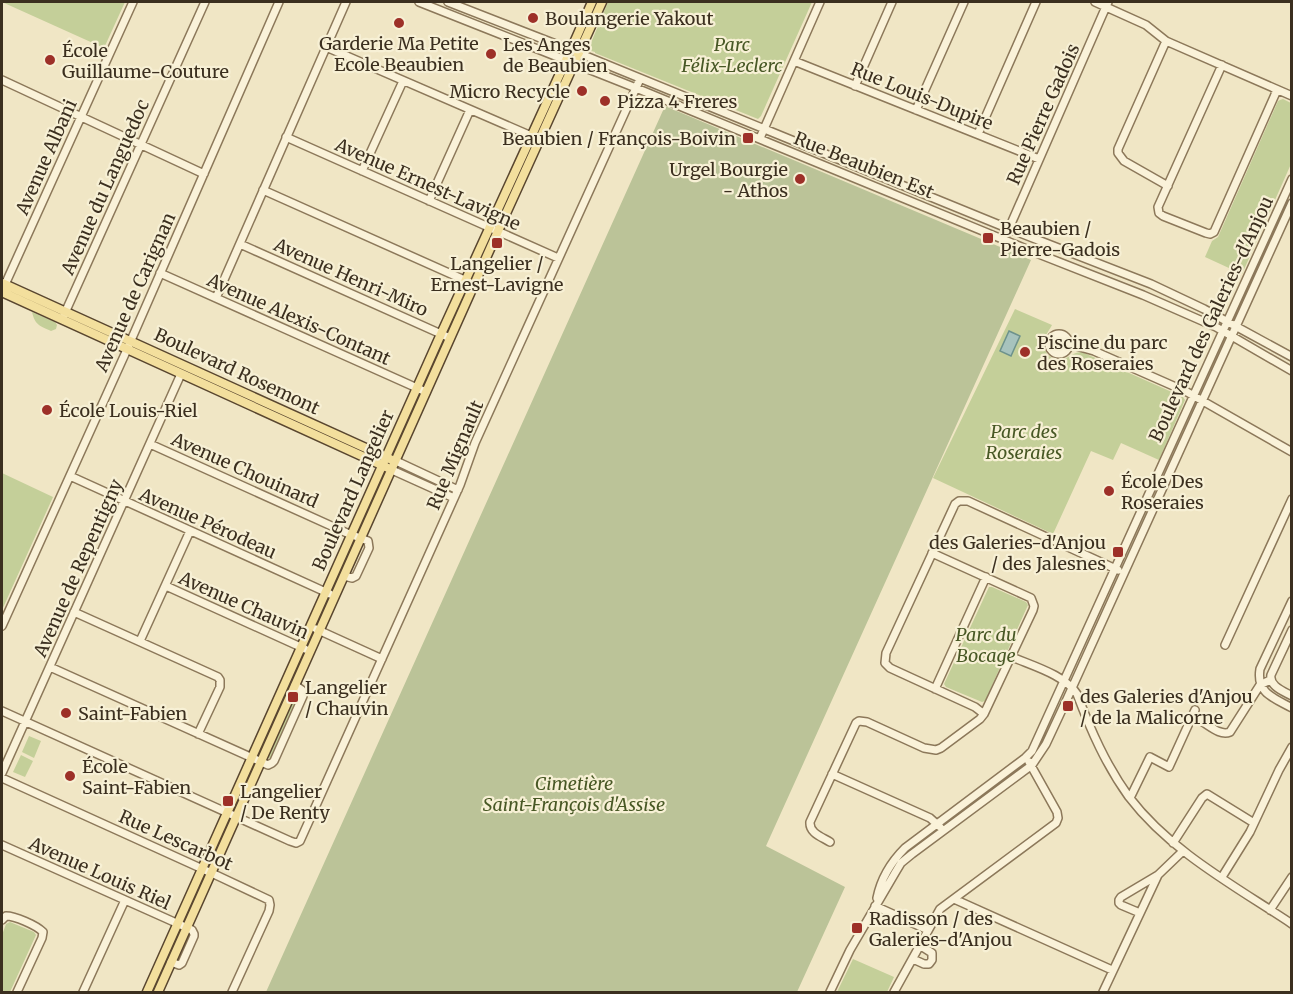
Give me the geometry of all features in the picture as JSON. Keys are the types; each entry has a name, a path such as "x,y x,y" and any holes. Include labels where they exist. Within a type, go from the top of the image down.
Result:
{"main road":[{"name":"Boulevard Langelier","path":"575,52 592,2"},
{"name":"Boulevard Langelier","path":"158,993 211,873 231,816 306,650 326,592 384,461 450,338 470,282 575,52 602,2"},
{"name":"Boulevard Langelier","path":"315,628 335,596 394,465 441,334 470,282"},
{"name":"Boulevard Rosemont","path":"2,288 384,461"},
{"name":"Boulevard Rosemont","path":"129,345 182,375 394,465"},
{"name":"Boulevard Langelier","path":"256,760 295,685 306,650"},
{"name":"Boulevard Langelier","path":"147,993 202,868 231,816"}],"street":[{"name":"Avenue Albani","path":"2,288 133,2"},
{"name":"Avenue du Languedoc","path":"63,316 205,2"},
{"name":"Avenue de Carignan","path":"2,626 129,345 279,2"},
{"path":"216,298 346,2"},
{"name":"Rue Beaubien Est","path":"419,2 571,61 1119,285 1223,332 1292,371"},
{"name":"Rue Beaubien Est","path":"448,2 1123,273 1187,300 1292,357"},
{"path":"760,138 820,2"},
{"path":"855,86 892,2"},
{"path":"916,110 964,2"},
{"path":"978,135 1036,2"},
{"path":"1095,2 1107,4 1141,22 1166,41 1292,96"},
{"name":"Rue Pierre Gadois","path":"1004,239 1107,4"},
{"path":"460,18 464,8"},
{"path":"1166,41 1118,153 1124,160 1168,186"},
{"path":"326,47 536,138"},
{"name":"Rue Louis-Dupire","path":"794,62 1039,159"},
{"path":"1222,65 1158,207 1160,214 1206,234 1214,232 1278,90"},
{"name":"Rue Mignault","path":"231,816 290,842 298,842 303,837 458,490 475,443 640,79"},
{"path":"2,80 204,174"},
{"path":"362,171 403,81"},
{"path":"429,201 470,110"},
{"name":"Avenue Ernest-Lavigne","path":"286,137 558,258"},
{"name":"Boulevard des Galeries-d'Anjou","path":"875,906 882,880 905,848 1026,758 1035,745 1292,179"},
{"path":"263,190 470,282"},
{"path":"938,211 942,201"},
{"name":"Boulevard des Galeries-d'Anjou","path":"875,906 901,863 1032,765 1046,744 1292,203"},
{"name":"Avenue Henri-Miro","path":"240,244 450,338"},
{"name":"Avenue Alexis-Contant","path":"160,273 421,390"},
{"path":"1119,285 1123,273"},
{"path":"1069,344 1094,351 1193,395 1292,452"},
{"name":"Avenue de Repentigny","path":"2,773 182,375"},
{"name":"Avenue Chouinard","path":"150,444 361,538"},
{"name":"Boulevard Rosemont","path":"394,465 458,490"},
{"name":"Boulevard Rosemont","path":"394,465 454,498"},
{"name":"Avenue Pérodeau","path":"70,476 335,596"},
{"path":"1225,645 1292,499"},
{"path":"984,714 975,707 890,668 885,663 886,653 952,508 959,501 968,501 1124,572"},
{"path":"140,641 190,531"},
{"path":"830,842 813,832 810,822 853,727 859,721 867,722 924,748 936,750 945,745 984,714 1033,610 1034,602 1031,598 932,553"},
{"path":"935,689 986,577"},
{"name":"Avenue Chauvin","path":"166,586 306,650"},
{"path":"1292,601 1260,669 1259,677 1260,685 1265,692 1292,708"},
{"path":"74,612 214,675 220,680 220,687 198,734"},
{"name":"Avenue Chauvin","path":"315,628 382,659"},
{"path":"1292,630 1270,680 1272,684 1292,696"},
{"path":"1012,657 1072,686 1101,752 1130,798 1173,843 1292,924"},
{"path":"50,667 256,760"},
{"path":"1201,721 1221,733 1230,732 1260,685 1270,680"},
{"path":"1130,798 1150,758 1169,767 1195,710"},
{"path":"2,711 231,816"},
{"path":"1222,877 1250,832 1292,747"},
{"path":"894,993 940,909 1056,823 1057,812 1026,758"},
{"path":"832,774 930,818 943,831"},
{"name":"Rue Lescarbot","path":"2,778 267,898 270,902 269,911 232,993"},
{"path":"1173,843 1202,798 1208,794 1254,823"},
{"name":"Avenue Louis Riel","path":"2,844 186,928"},
{"path":"1140,913 1121,905 1119,900 1121,897 1158,875 1183,851"},
{"path":"1103,993 1158,875"},
{"path":"1270,910 1292,877"},
{"path":"954,898 1112,970"},
{"path":"83,993 125,900"},
{"path":"830,993 850,950 875,906 928,930"},
{"path":"2,920 6,916 12,916 43,932 17,993"},
{"path":"913,958 924,964 931,962 932,953 921,946"}],"green space":[{"path":"2,2 125,2 104,48"},
{"name":"Parc Félix-Leclerc","path":"608,2 812,2 758,119 588,50"},
{"path":"1283,99 1291,103 1291,164 1242,274 1205,257 1212,241 1218,237 1278,101"},
{"name":"Cimetière Saint-François d'Assise","path":"665,106 1031,260 766,846 845,887 797,992 266,992"},
{"name":"Parc des Roseraies","path":"1015,309 1052,325 1044,343 1051,358 1060,360 1082,352 1183,397 1185,400 1159,460 1121,443 1113,460 1091,451 1053,534 933,478"},
{"path":"32,312 55,322 56,329 51,331 38,324"},
{"path":"2,473 53,497 2,610"},
{"name":"Parc du Bocage","path":"989,587 1026,602 1028,605 985,701 982,702 946,687 944,684"},
{"path":"296,695 299,697 271,759 268,757"},
{"path":"29,736 41,741 34,758 22,752"},
{"path":"21,755 33,761 25,777 13,772"},
{"path":"10,922 36,935 10,992 2,992 2,935 6,924"},
{"path":"853,959 894,977 887,992 837,992"}],"water":[{"path":"1009,331 1020,336 1011,356 1000,351"}],"place":[{"name":"Boulangerie Yakout","path":"533,18"},
{"name":"Garderie Ma Petite Ecole Beaubien","path":"399,23"},
{"name":"Les Anges de Beaubien","path":"491,54"},
{"name":"École Guillaume-Couture","path":"50,60"},
{"name":"Micro Recycle","path":"582,91"},
{"name":"Pizza 4 Freres","path":"605,101"},
{"name":"Beaubien / François-Boivin","path":"748,138"},
{"name":"Urgel Bourgie - Athos","path":"800,179"},
{"name":"Beaubien / Pierre-Gadois","path":"988,238"},
{"name":"Langelier / Ernest-Lavigne","path":"497,243"},
{"name":"Piscine du parc des Roseraies","path":"1025,352"},
{"name":"École Louis-Riel","path":"47,410"},
{"name":"École Des Roseraies","path":"1109,491"},
{"name":"des Galeries-d'Anjou / des Jalesnes","path":"1118,552"},
{"name":"Langelier / Chauvin","path":"293,697"},
{"name":"des Galeries d'Anjou / de la Malicorne","path":"1068,706"},
{"name":"Saint-Fabien","path":"66,713"},
{"name":"École Saint-Fabien","path":"70,776"},
{"name":"Langelier / De Renty","path":"228,801"},
{"name":"Radisson / des Galeries-d'Anjou","path":"857,928"}]}
